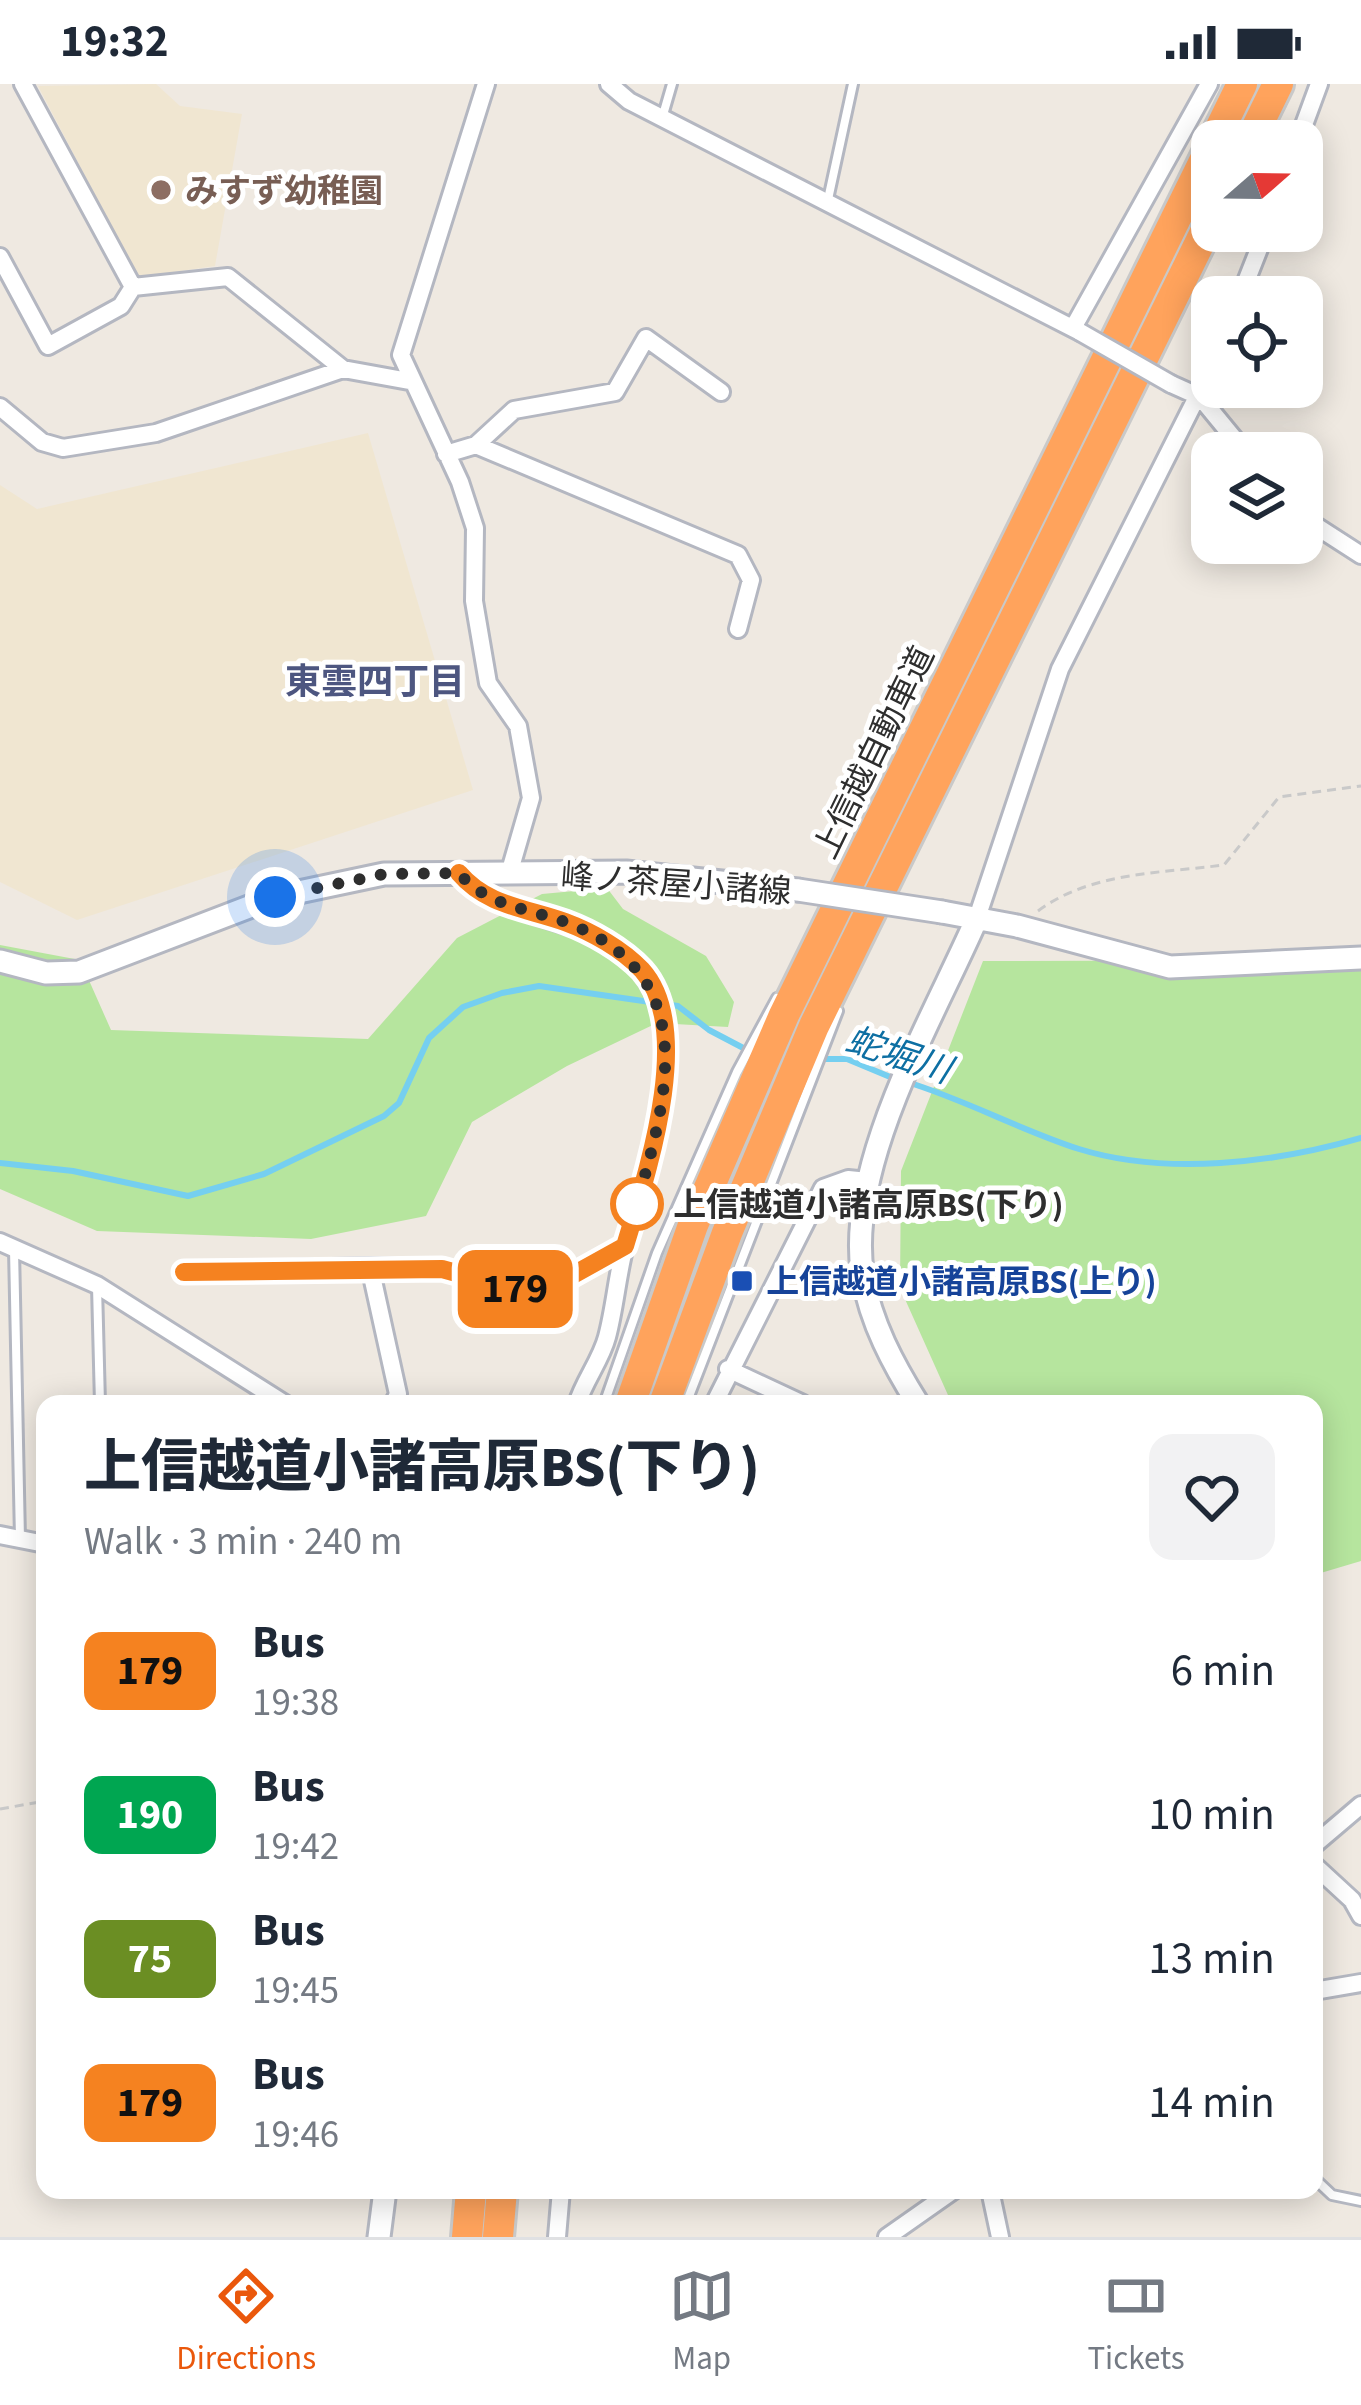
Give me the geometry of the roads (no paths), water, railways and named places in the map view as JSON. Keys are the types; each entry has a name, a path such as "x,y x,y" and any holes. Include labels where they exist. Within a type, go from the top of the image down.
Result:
{"highway":[{"name":"上信越自動車道","path":"1224,120 1242,84"},
{"path":"1261,120 1279,84"},
{"name":"上信越自動車道","path":"633,1395 744,1079 831,918 1191,188"},
{"name":"上信越自動車道","path":"668,1395 821,1030 928,794 1195,252"},
{"path":"467,2237 470,2199"},
{"path":"498,2237 501,2199"}],"main road":[{"name":"峰ノ茶屋小諸線","path":"0,961 46,973 79,972 275,897 384,874 626,872 798,890 977,918 1171,967 1361,958"},
{"path":"912,1395 893,1365 863,1275 860,1235 868,1181 977,918"},
{"path":"379,2237 384,2199"}],"street":[{"path":"23,84 133,286"},
{"path":"485,84 401,355 475,528 474,601 488,683 518,726 531,798 509,874"},
{"path":"609,84 629,101 1191,393"},
{"path":"1077,330 1209,84"},
{"path":"1306,120 1319,84"},
{"path":"0,257 48,346 121,307 133,286"},
{"path":"133,286 228,277 343,369 409,382"},
{"path":"446,454 476,445 514,410 615,392 646,338 721,392"},
{"path":"0,406 43,442 63,448 155,433 343,369"},
{"path":"977,918 1060,669 1194,408"},
{"path":"1209,408 1229,432"},
{"path":"476,445 738,555 751,580 738,629"},
{"path":"1323,531 1361,555"},
{"path":"459,873 478,895 568,923 614,947 645,973 663,1014 664,1062 656,1141 625,1246 606,1340 582,1395"},
{"path":"718,1395 823,1188 848,1179 868,1181"},
{"path":"7,1245 97,1285 254,1395"},
{"path":"184,1272 442,1269 537,1295 625,1246"},
{"path":"370,1267 397,1395"},
{"path":"728,1369 784,1395"},
{"path":"0,1535 36,1542"},
{"path":"1323,1837 1361,1805"},
{"path":"1323,1871 1354,1891 1361,1916"},
{"path":"1323,1989 1361,1983"},
{"path":"557,2237 560,2199"},
{"path":"887,2237 941,2199"},
{"path":"992,2199 1000,2237"}],"lane":[{"path":"663,115 672,84"},
{"path":"827,205 853,84"},
{"path":"607,1395 657,1252 744,1079"},
{"path":"689,1395 793,1099"},
{"path":"7,1245 20,1539"},
{"path":"97,1285 100,1395"},
{"path":"1323,2186 1332,2195 1361,2201"}],"waterway":[{"name":"蛇堀川","path":"0,1163 73,1171 188,1196 264,1174 384,1116 399,1103 429,1038 463,1007 539,986 678,1006 709,1030 749,1051"},
{"name":"蛇堀川","path":"816,1059 847,1059 895,1079"},
{"name":"蛇堀川","path":"907,1082 1079,1149 1148,1162 1257,1160 1361,1138"}],"place":[{"name":"みすず幼稚園","path":"161,190"},
{"name":"上信越道小諸高原BS(下り)","path":"637,1204"},
{"name":"上信越道小諸高原BS(上り)","path":"742,1281"}],"district":[{"name":"東雲四丁目","path":"375,681"}]}
